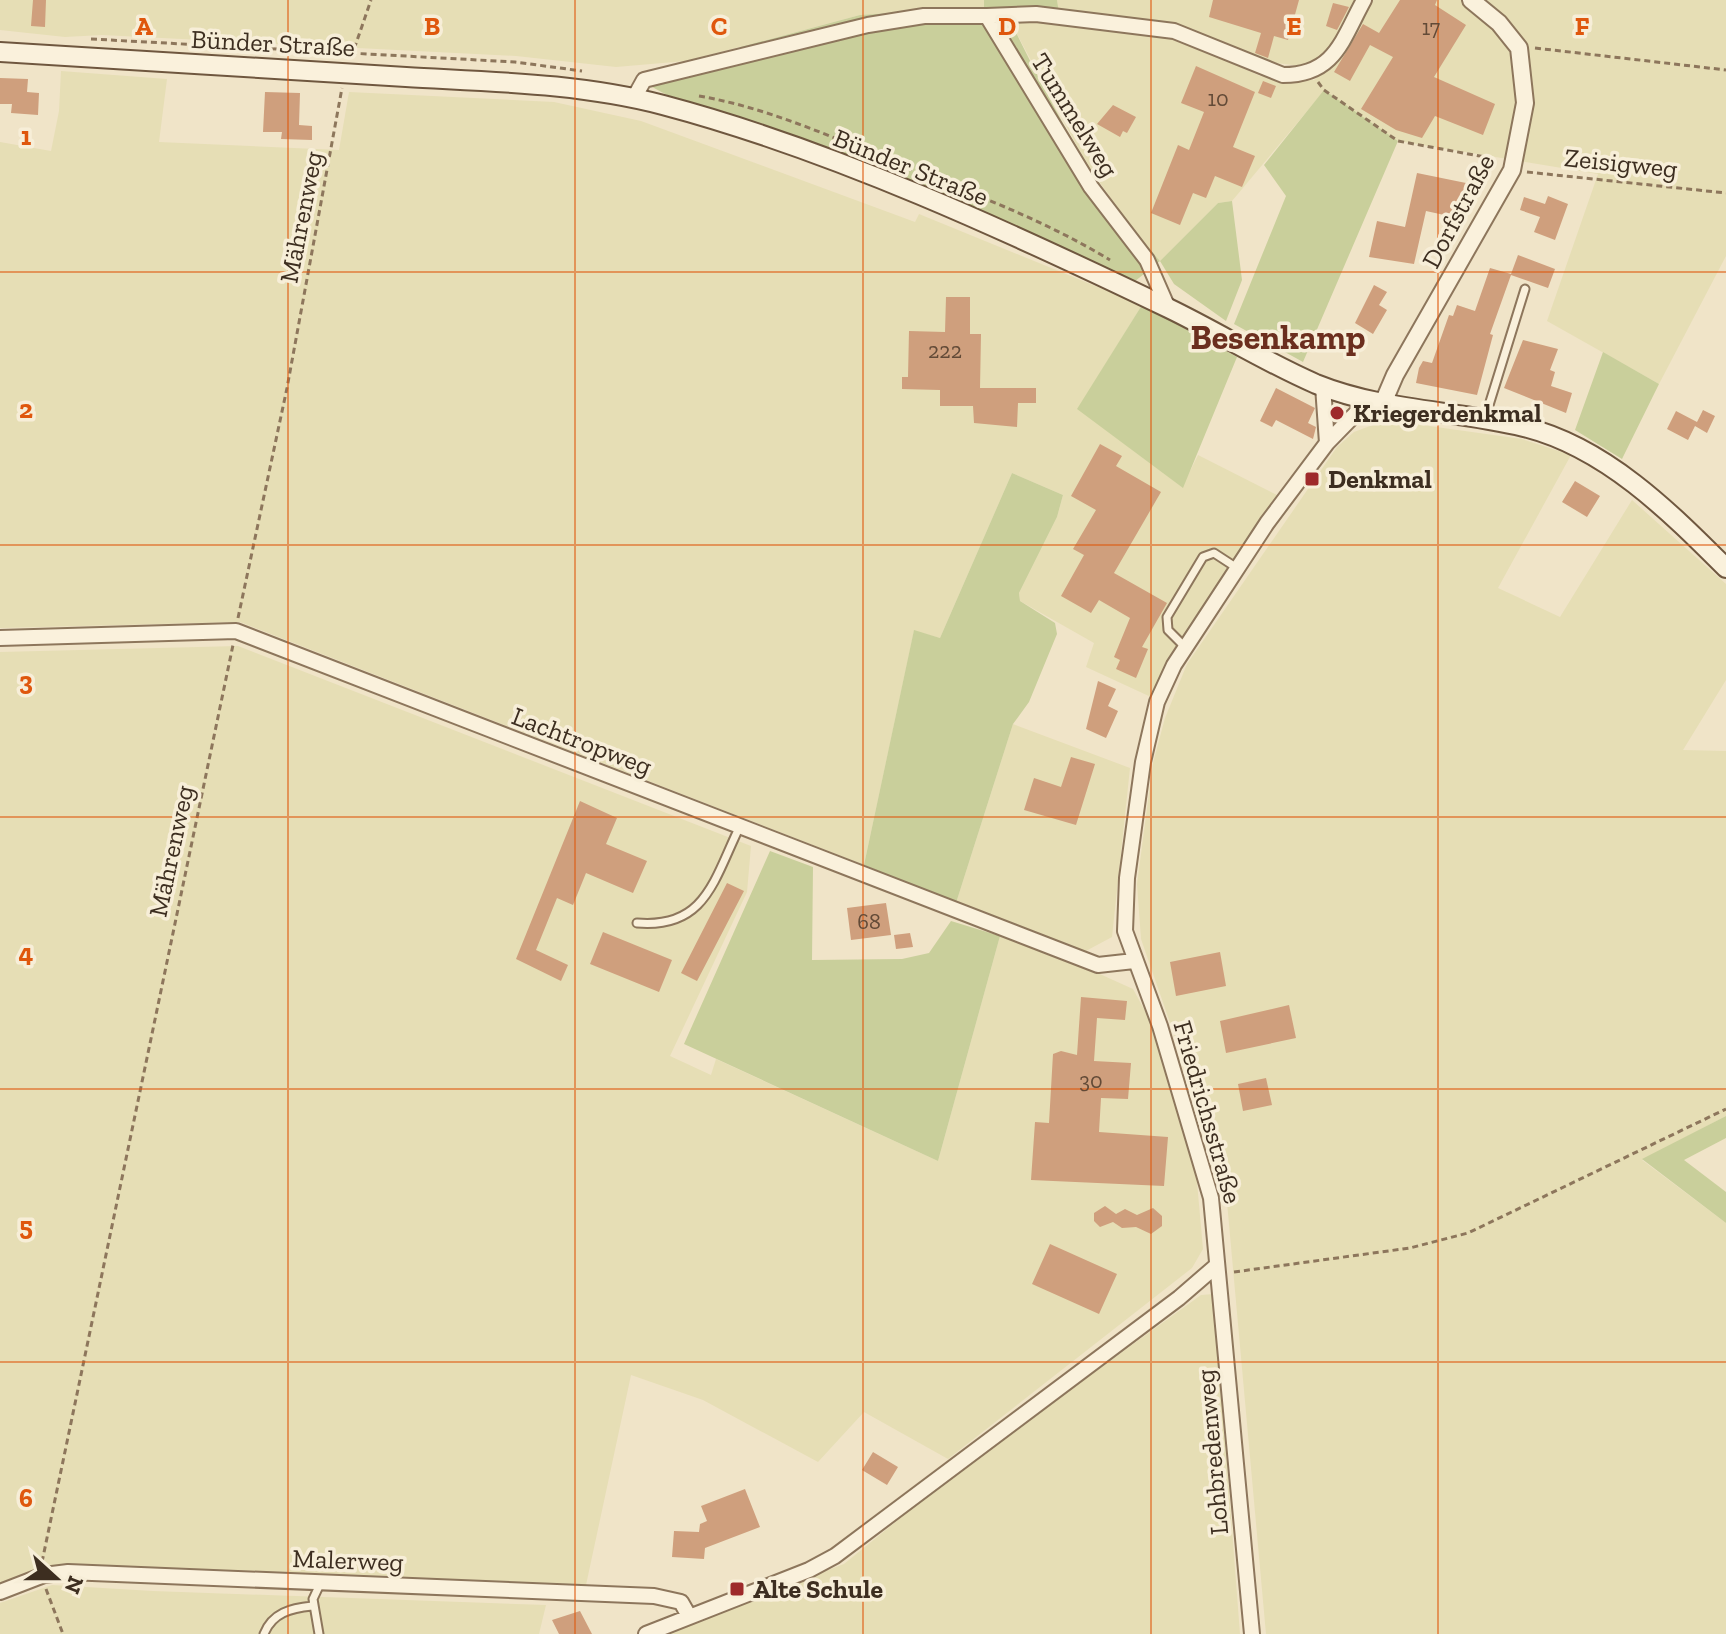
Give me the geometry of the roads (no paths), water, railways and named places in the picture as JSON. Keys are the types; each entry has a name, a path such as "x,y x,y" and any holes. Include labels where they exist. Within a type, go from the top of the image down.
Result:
{"main road":[{"name":"Bünder Straße","path":"0,52 590,89 634,98 739,128 846,168 1078,265 1323,386 1375,402 1526,427 1571,444 1627,478 1674,516 1726,568"}],"street":[{"path":"634,98 644,80 853,29 924,16 1036,14 1174,31 1283,75 1311,72 1319,70 1336,51 1364,0"},
{"name":"Dorfstraße","path":"1375,402 1395,375 1513,166 1525,103 1519,48 1499,23 1471,0"},
{"name":"Tummelweg","path":"987,16 1091,187 1147,260 1168,308"},
{"path":"1323,386 1327,443"},
{"name":"Friedrichsstraße","path":"1217,1270 1211,1198 1160,1026 1125,931 1133,813 1157,702 1186,647 1237,568 1327,443 1375,402"},
{"name":"Lachtropweg","path":"0,638 236,631 1098,965 1134,961"},
{"path":"646,1634 809,1570 835,1556 1217,1270"},
{"name":"Lohbredenweg","path":"1217,1270 1222,1289 1252,1634"},
{"name":"Malerweg","path":"0,1592 44,1575 68,1572 654,1596 681,1602 689,1616"}],"lane":[{"path":"1484,420 1525,289"},
{"path":"1186,647 1168,630 1167,617 1203,557 1214,553 1237,568"},
{"path":"637,923 663,925 684,918 704,899 740,826"},
{"path":"319,1634 312,1606 321,1582"},
{"path":"264,1634 273,1618 285,1611 312,1606"}],"place":[{"name":"Kriegerdenkmal","path":"1337,413"},
{"name":"Denkmal","path":"1312,479"},
{"name":"Alte Schule","path":"737,1589"}],"district":[{"name":"Besenkamp","path":"1278,337"}]}
